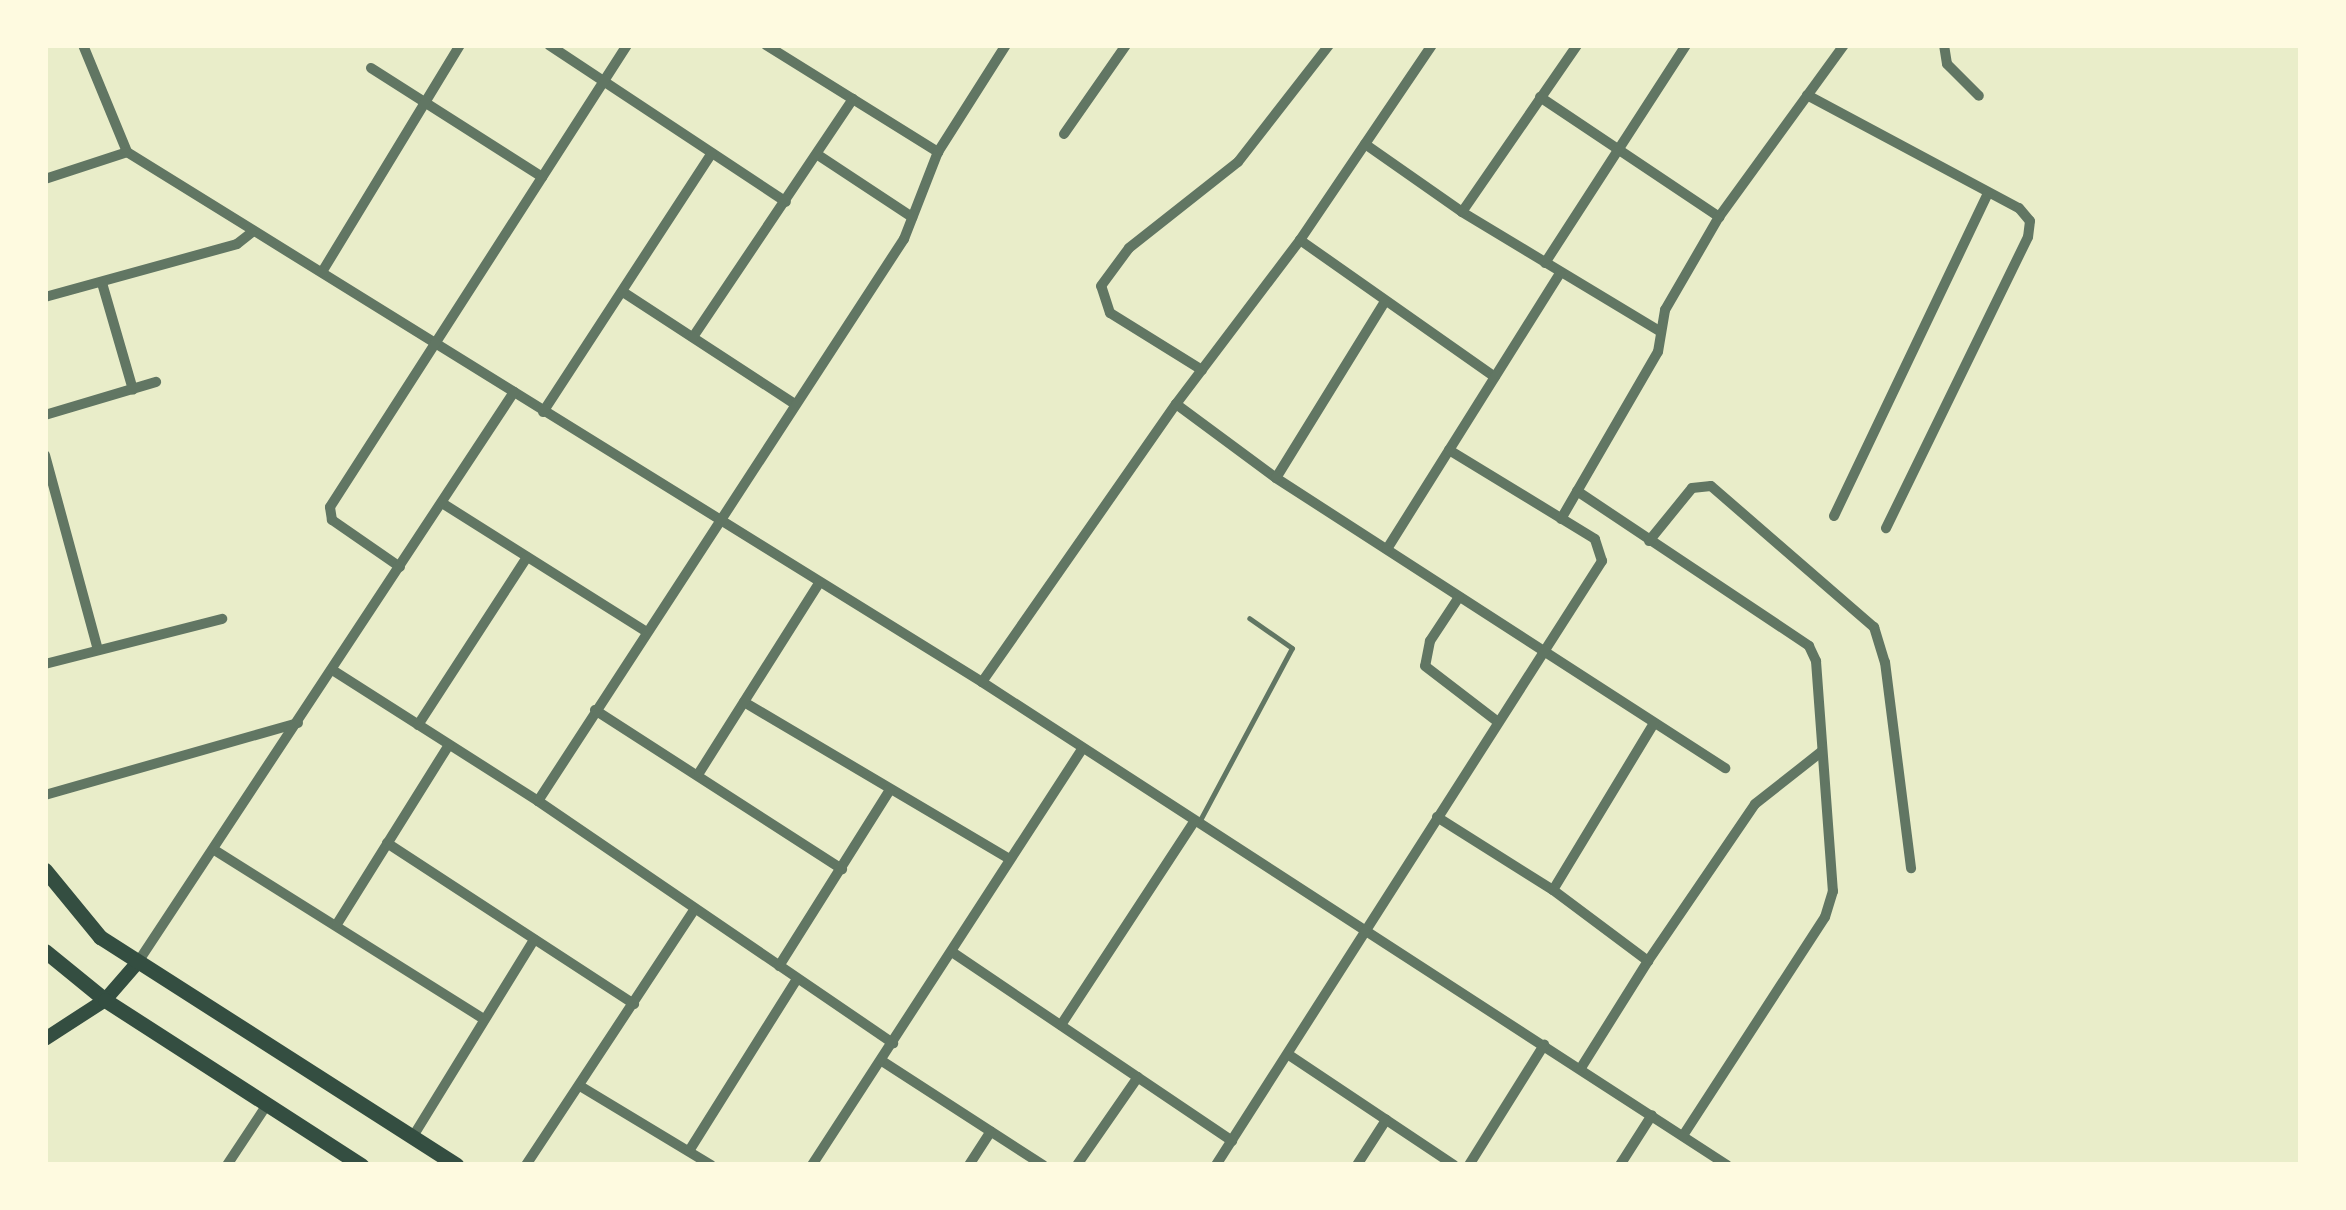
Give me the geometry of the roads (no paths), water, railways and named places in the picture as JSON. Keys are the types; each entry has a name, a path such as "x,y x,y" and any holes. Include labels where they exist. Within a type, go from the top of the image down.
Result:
{"main road":[{"path":"45,870 100,937 456,1165"},
{"path":"45,951 105,1000 361,1165"},
{"path":"45,1039 105,1000 138,962"}],"street":[{"path":"83,45 127,152 251,233 436,338 543,412 982,682 1726,1165"},
{"path":"322,272 460,45"},
{"path":"549,45 786,202"},
{"path":"400,566 328,514 436,338 626,45"},
{"path":"538,800 644,630 904,239 938,152 1006,45"},
{"path":"1064,134 1126,45"},
{"path":"1202,370 1110,313 1101,286 1129,248 1238,162 1329,45"},
{"path":"982,682 1176,404 1300,240 1432,45"},
{"path":"1462,212 1577,45"},
{"path":"1545,264 1686,45"},
{"path":"1561,518 1658,352 1664,310 1720,217 1844,45"},
{"path":"1944,45 1946,64 1979,96"},
{"path":"771,46 938,152"},
{"path":"372,68 542,177"},
{"path":"1807,95 2019,208 2030,221 2028,237 1886,528"},
{"path":"1540,97 1720,217"},
{"path":"692,337 853,100"},
{"path":"1365,144 1462,212 1661,332"},
{"path":"45,179 127,152"},
{"path":"543,412 712,153"},
{"path":"818,155 912,218"},
{"path":"1834,516 1988,193"},
{"path":"45,296 237,244 251,233"},
{"path":"1300,240 1384,303 1495,377"},
{"path":"1386,549 1560,273"},
{"path":"102,283 133,390"},
{"path":"623,292 795,404"},
{"path":"1276,478 1384,303"},
{"path":"45,415 156,382"},
{"path":"138,962 216,850 514,392"},
{"path":"1176,404 1276,478 1725,768"},
{"path":"1216,1165 1602,561 1595,540 1449,450"},
{"path":"45,454 98,650"},
{"path":"1649,541 1692,488 1711,486 1874,627 1885,662 1911,868"},
{"path":"1577,492 1808,646 1816,661 1833,892 1826,917 1683,1136"},
{"path":"442,503 644,630"},
{"path":"418,725 527,556"},
{"path":"699,773 819,582"},
{"path":"1458,597 1430,640 1424,666 1498,722"},
{"path":"45,664 222,619"},
{"path":"334,671 538,800 694,910 893,1042"},
{"path":"744,702 1009,859"},
{"path":"595,710 842,868"},
{"path":"45,795 298,723"},
{"path":"1552,890 1654,723"},
{"path":"337,924 449,745"},
{"path":"812,1165 1082,750"},
{"path":"1581,1068 1755,804 1821,752"},
{"path":"779,966 890,790"},
{"path":"1437,817 1552,890 1648,962"},
{"path":"1061,1026 1196,824"},
{"path":"387,843 634,1004"},
{"path":"216,850 484,1019"},
{"path":"526,1165 694,910"},
{"path":"412,1138 534,940"},
{"path":"952,952 1232,1141"},
{"path":"688,1151 797,978"},
{"path":"1469,1165 1544,1045"},
{"path":"1288,1055 1454,1165"},
{"path":"882,1060 1042,1165"},
{"path":"1077,1165 1138,1077"},
{"path":"580,1086 711,1165"},
{"path":"226,1165 266,1106"},
{"path":"1620,1165 1652,1116"},
{"path":"1357,1165 1386,1120"},
{"path":"968,1165 990,1131"}],"lane":[{"path":"1196,824 1292,648 1249,618"}]}
